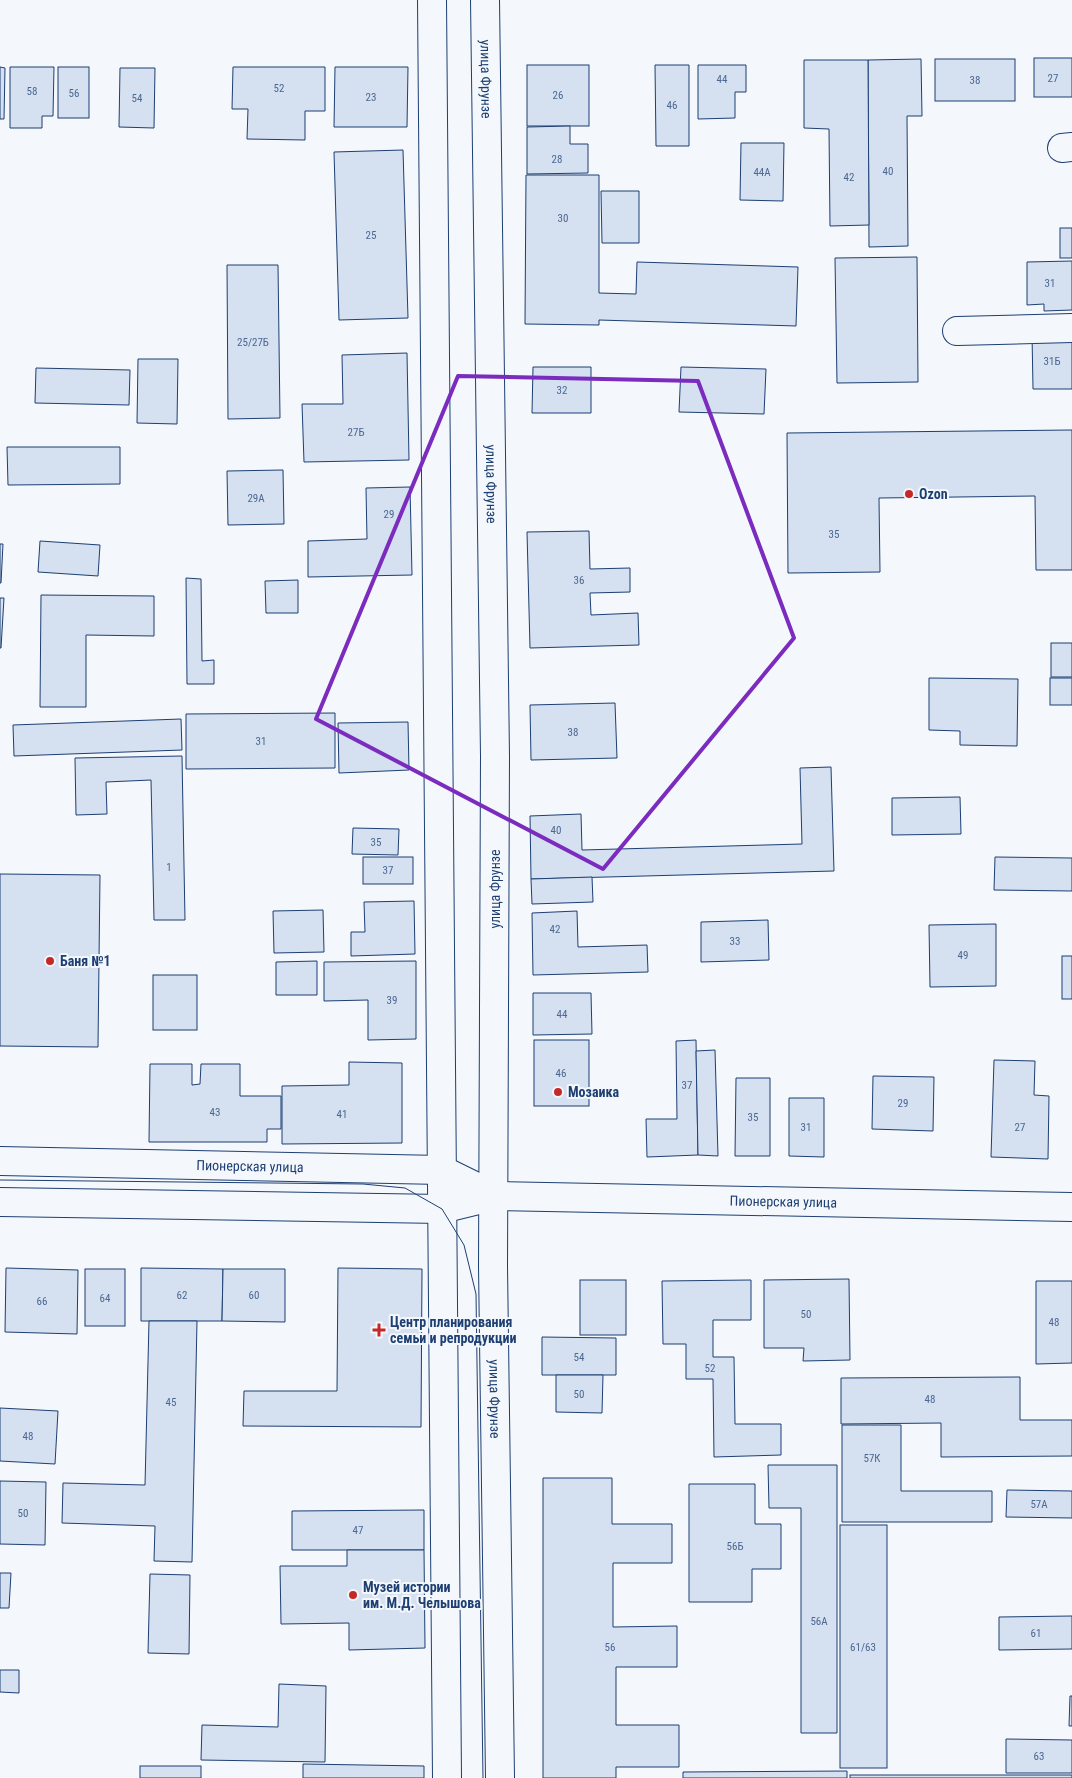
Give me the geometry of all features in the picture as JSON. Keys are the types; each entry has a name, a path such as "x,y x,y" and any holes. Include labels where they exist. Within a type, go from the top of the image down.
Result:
{"main road":[{"path":"432,0 446,1778"},
{"name":"улица Фрунзе","path":"485,0 495,756 495,1196 493,1266 500,1778"},
{"path":"957,331 1072,328"},
{"name":"Пионерская улица","path":"0,1161 442,1170 495,1196"},
{"name":"Пионерская улица","path":"0,1202 442,1210 495,1196 1072,1208"}],"highlighted area":[{"path":"458,376 698,381 794,638 603,869 316,719"}],"building":[{"path":"1034,58 1072,58 1072,97 1034,97"},
{"path":"921,59 922,116 907,116 908,246 869,247 868,60"},
{"path":"935,59 1015,59 1015,101 935,101"},
{"path":"804,60 868,60 869,225 830,226 829,129 804,128"},
{"path":"527,65 589,65 589,126 527,126"},
{"path":"655,65 689,65 689,146 656,146"},
{"path":"698,65 746,65 746,92 735,92 735,118 698,119"},
{"path":"0,67 5,68 4,119 0,119"},
{"path":"10,67 54,67 53,116 42,116 42,128 10,128"},
{"path":"58,67 89,67 89,118 58,118"},
{"path":"233,67 325,67 325,111 305,111 305,140 247,139 248,109 232,109"},
{"path":"335,67 408,67 407,127 334,127"},
{"path":"120,68 155,68 154,128 119,127"},
{"path":"570,126 570,144 588,144 588,173 527,174 527,127"},
{"path":"741,143 784,143 783,201 740,200"},
{"path":"403,150 408,318 339,320 334,152"},
{"path":"526,175 599,175 599,293 636,294 637,262 798,267 796,326 599,320 599,325 525,324"},
{"path":"601,191 639,191 639,243 602,243"},
{"path":"1060,228 1072,228 1072,258 1060,258"},
{"path":"917,257 918,382 837,383 835,258"},
{"path":"1072,261 1072,310 1044,311 1044,304 1027,305 1027,262"},
{"path":"227,265 278,265 280,418 228,419"},
{"path":"1072,333 1072,389 1033,389 1032,334"},
{"path":"407,353 409,460 304,462 302,404 343,404 342,355"},
{"path":"138,359 178,359 177,424 137,423"},
{"path":"533,367 591,367 591,413 532,413"},
{"path":"681,367 766,369 764,414 679,412"},
{"path":"36,368 130,370 129,405 35,403"},
{"path":"1072,430 1072,570 1036,570 1035,496 879,498 880,572 788,573 787,433"},
{"path":"7,447 120,447 120,484 8,485"},
{"path":"283,470 284,524 228,525 227,471"},
{"path":"410,487 412,575 308,577 308,541 367,539 366,488"},
{"path":"589,531 590,569 630,568 630,592 590,593 591,615 638,613 639,645 530,648 527,532"},
{"path":"40,541 100,545 98,576 38,572"},
{"path":"0,544 3,544 1,583 0,583"},
{"path":"186,578 201,579 202,661 214,660 214,684 187,684"},
{"path":"298,580 298,613 266,613 265,581"},
{"path":"41,595 154,596 154,636 86,635 86,707 40,707"},
{"path":"0,598 4,598 1,648 0,648"},
{"path":"1051,643 1072,643 1072,677 1051,677"},
{"path":"929,678 1018,679 1017,746 960,745 960,731 929,730"},
{"path":"1050,678 1072,678 1072,705 1050,705"},
{"path":"615,703 617,758 531,760 530,705"},
{"path":"335,713 335,768 186,769 186,714"},
{"path":"181,719 182,750 14,756 13,725"},
{"path":"408,722 409,770 339,773 338,723"},
{"path":"182,756 185,920 154,920 151,780 106,782 107,814 76,815 75,758"},
{"path":"831,767 834,871 531,879 530,816 581,814 582,850 802,844 800,768"},
{"path":"960,797 961,834 892,835 892,798"},
{"path":"353,828 399,829 398,855 352,854"},
{"path":"363,857 413,857 413,884 363,884"},
{"path":"995,857 1072,858 1072,891 994,890"},
{"name":"Баня №1","path":"0,874 100,875 98,1047 0,1046"},
{"path":"592,877 593,902 532,904 531,879"},
{"path":"414,901 415,954 351,956 351,932 365,932 364,902"},
{"path":"323,910 324,952 274,953 273,911"},
{"path":"577,911 578,947 647,945 648,972 533,975 532,913"},
{"path":"768,920 769,960 701,962 701,922"},
{"path":"996,924 996,986 930,987 929,925"},
{"path":"1062,956 1072,956 1072,999 1062,999"},
{"path":"317,961 317,995 276,995 276,962"},
{"path":"416,961 416,1039 368,1040 368,1000 324,1001 324,962"},
{"path":"153,975 197,975 197,1030 153,1030"},
{"path":"533,993 591,993 592,1034 533,1035"},
{"path":"534,1040 589,1040 589,1106 534,1106"},
{"path":"696,1040 698,1155 647,1157 646,1119 677,1119 676,1041"},
{"path":"715,1050 718,1156 698,1155 696,1051"},
{"path":"994,1060 1035,1061 1034,1095 1049,1096 1048,1159 991,1157"},
{"path":"349,1062 402,1063 402,1143 282,1144 282,1086 349,1085"},
{"path":"150,1064 192,1064 192,1085 200,1084 201,1064 240,1064 240,1096 281,1096 281,1129 267,1129 267,1142 149,1142"},
{"path":"873,1076 934,1077 933,1131 872,1129"},
{"path":"736,1078 770,1078 770,1156 735,1156"},
{"path":"789,1098 824,1098 824,1157 789,1156"},
{"path":"6,1268 78,1270 77,1334 5,1332"},
{"path":"141,1268 223,1269 222,1321 141,1321"},
{"name":"Центр планирования семьи и репродукции","path":"338,1268 422,1269 421,1427 243,1426 244,1391 337,1391"},
{"path":"85,1269 125,1269 125,1326 85,1326"},
{"path":"223,1269 285,1269 285,1322 222,1321"},
{"path":"849,1279 850,1360 803,1361 804,1348 764,1348 764,1280"},
{"path":"580,1280 626,1280 626,1335 580,1335"},
{"path":"751,1280 751,1320 713,1320 713,1357 734,1357 735,1424 781,1424 781,1455 714,1457 713,1379 686,1379 686,1344 663,1344 662,1281"},
{"path":"1036,1281 1072,1281 1072,1363 1036,1364"},
{"path":"149,1321 197,1321 192,1562 154,1561 155,1526 62,1523 63,1483 145,1485"},
{"path":"542,1337 616,1338 616,1375 542,1375"},
{"path":"556,1375 603,1375 602,1413 556,1412"},
{"path":"1020,1377 1020,1420 1072,1420 1072,1456 941,1457 941,1423 841,1424 841,1378"},
{"path":"0,1408 58,1411 55,1464 0,1461"},
{"path":"842,1425 901,1425 901,1491 992,1491 992,1522 842,1522"},
{"path":"768,1465 837,1465 837,1733 801,1733 801,1508 769,1508"},
{"path":"543,1478 612,1478 612,1524 672,1524 672,1563 613,1563 613,1627 677,1626 677,1667 616,1667 616,1725 679,1725 679,1767 616,1767 616,1778 543,1778"},
{"path":"0,1481 46,1482 45,1545 0,1544"},
{"path":"689,1484 755,1484 755,1524 781,1524 781,1569 752,1569 752,1602 689,1602"},
{"path":"1007,1490 1072,1491 1072,1518 1006,1517"},
{"path":"424,1510 424,1550 292,1550 292,1511"},
{"path":"840,1525 887,1525 887,1768 840,1768"},
{"name":"Музей истории им. М.Д. Челышова","path":"347,1550 424,1550 425,1648 349,1650 349,1623 281,1624 280,1566 347,1566"},
{"path":"0,1573 11,1573 9,1608 0,1608"},
{"path":"150,1574 190,1575 189,1654 148,1653"},
{"path":"1072,1616 1072,1649 999,1650 999,1617"},
{"path":"0,1670 19,1670 19,1693 0,1692"},
{"path":"279,1684 326,1686 325,1762 201,1760 202,1725 278,1727"},
{"path":"1070,1696 1072,1696 1072,1726 1069,1726"},
{"path":"1006,1739 1072,1740 1072,1773 1006,1773"},
{"path":"303,1764 424,1766 424,1778 303,1778"},
{"path":"140,1766 201,1766 201,1778 140,1778"},
{"path":"847,1771 847,1778 683,1778 683,1772"},
{"path":"850,1775 1072,1775 1072,1778 850,1778"}],"tram line":[{"path":"0,1180 363,1184 405,1188 442,1209 464,1245 476,1294 483,1778"}],"place":[{"name":"Ozon","path":"909,494"},
{"name":"Баня №1","path":"50,961"},
{"name":"Мозаика","path":"558,1092"},
{"name":"Центр планирования семьи и репродукции","path":"379,1330"},
{"name":"Музей истории им. М.Д. Челышова","path":"353,1595"}]}
